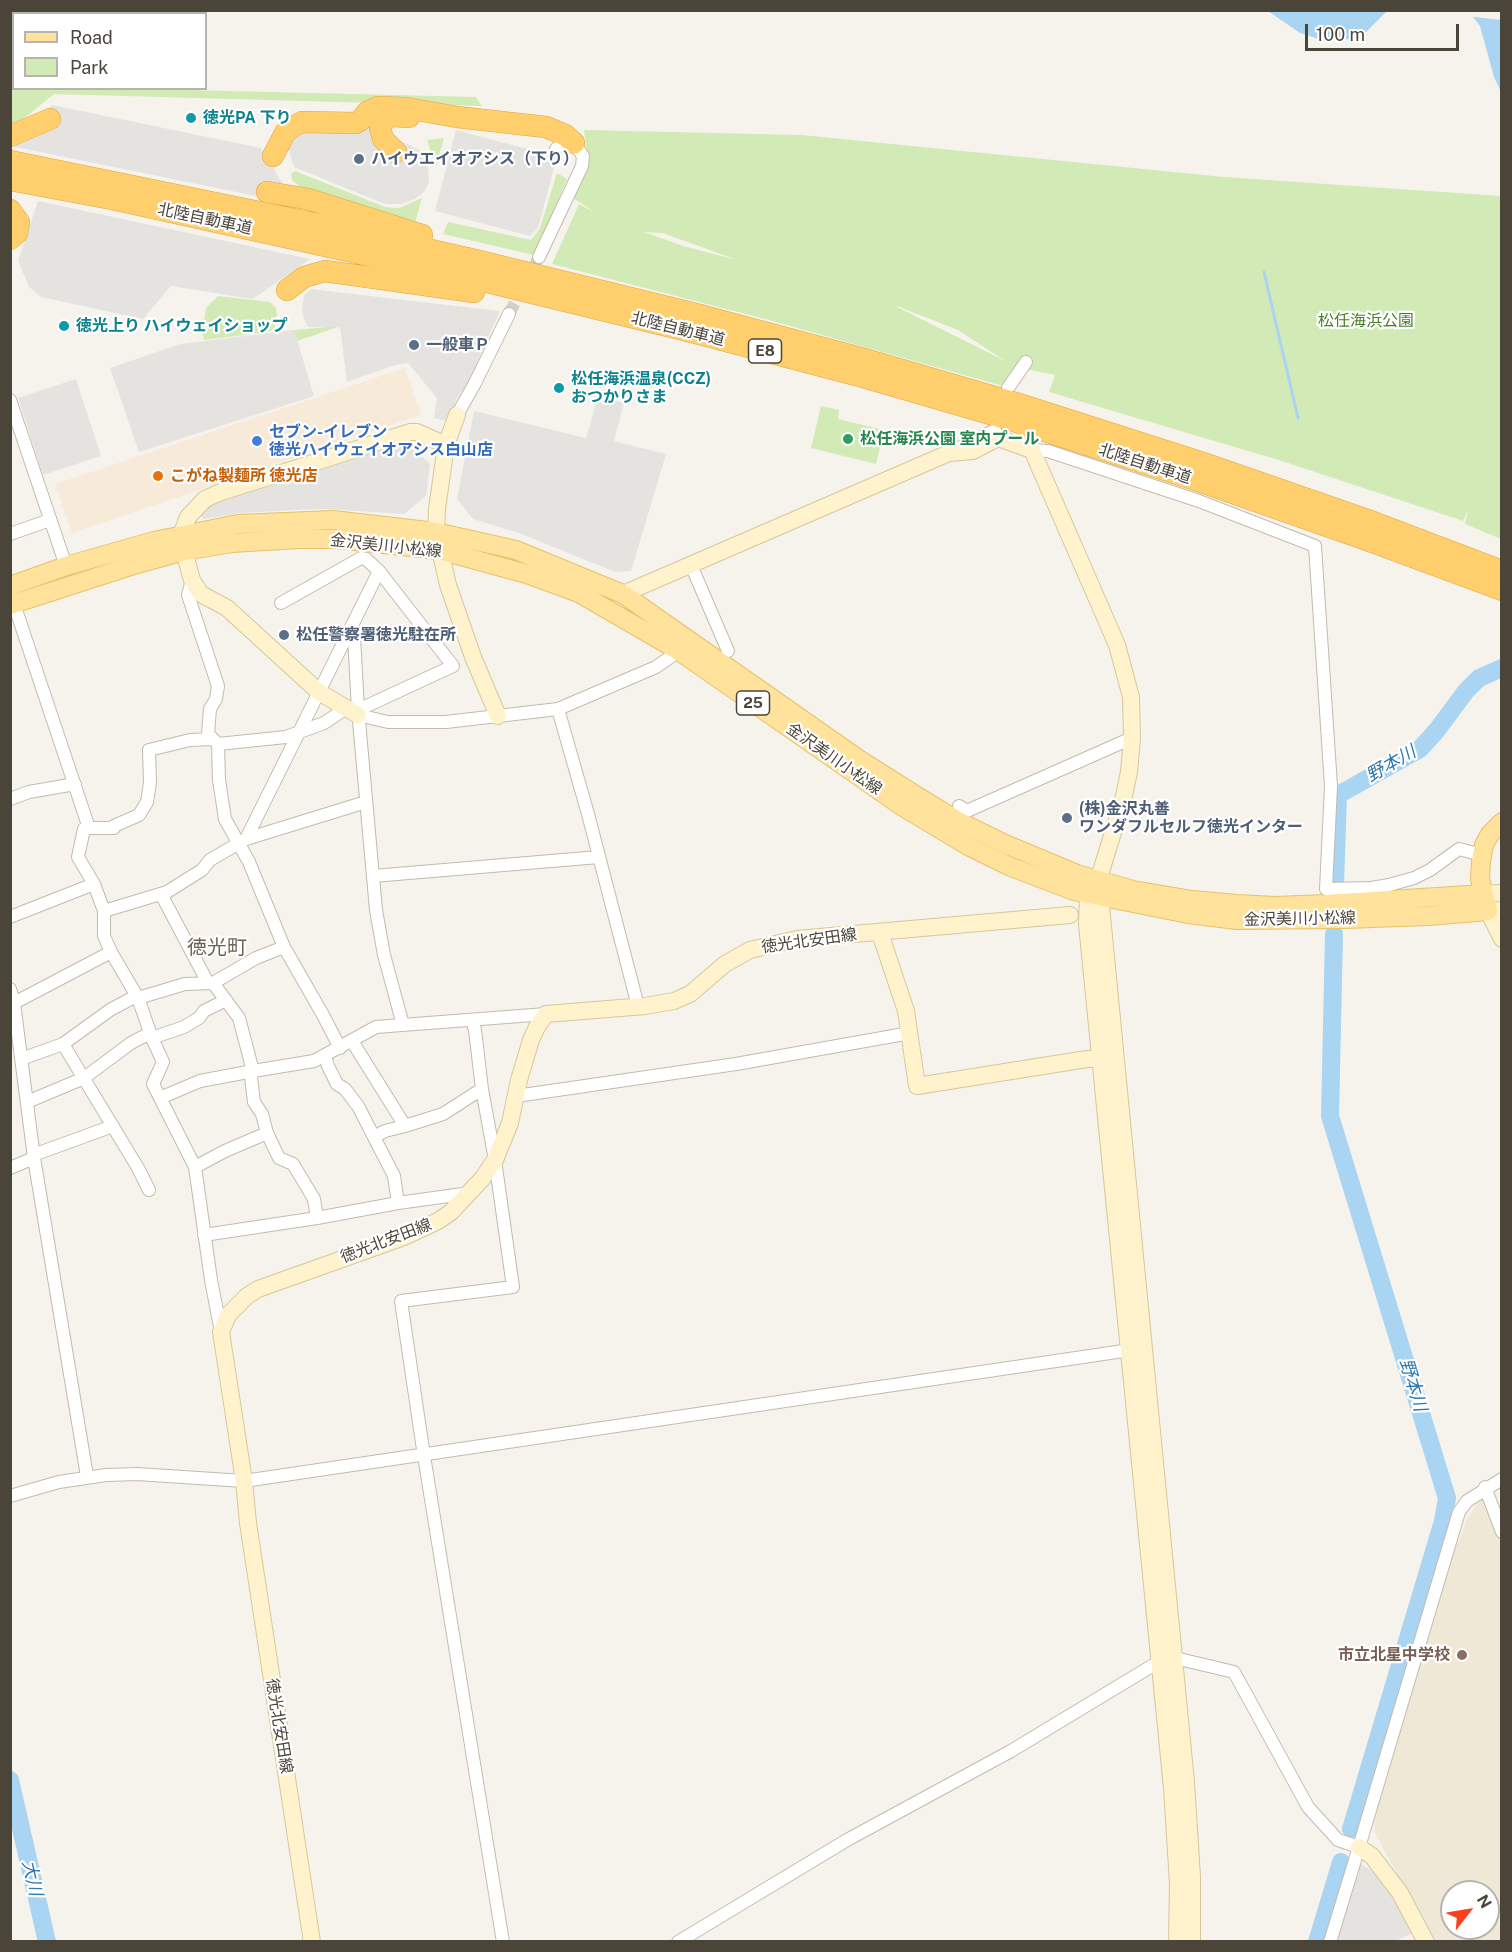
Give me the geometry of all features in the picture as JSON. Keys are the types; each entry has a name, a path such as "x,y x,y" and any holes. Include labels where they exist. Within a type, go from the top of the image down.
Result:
{"highway":[{"path":"273,156 285,133 302,122 356,123 367,112 378,107 406,108 457,117 546,127 565,135 565,146"},
{"path":"396,152 380,134 381,124 391,116 546,131 555,133 565,146"},
{"path":"10,136 50,119"},
{"name":"北陸自動車道","path":"10,161 308,222 475,260 690,322 856,375 1026,425 1218,488 1502,590"},
{"name":"北陸自動車道","path":"10,180 112,199 471,278 864,359 1063,418 1203,463 1384,526 1502,571"},
{"path":"267,192 308,199 464,249 664,303 690,322"},
{"path":"10,210 19,222 13,246"},
{"path":"286,290 314,272 325,271 690,322"}],"main road":[{"name":"金沢美川小松線","path":"12,598 137,564 182,543 238,524 333,520 437,541 516,550 623,594 861,760 942,811 1005,844 1077,874 1096,891"},
{"name":"金沢美川小松線","path":"437,541 579,593 679,651 903,807 968,846 1011,867 1188,914 1238,920 1416,916 1494,902"},
{"name":"金沢美川小松線","path":"12,598 66,566 182,543"},
{"path":"1494,902 1480,879 1482,855 1487,839 1502,822"}],"street":[{"path":"539,257 582,166 583,156 565,146"},
{"path":"498,716 473,657 448,585 437,541 446,445 457,415 509,314"},
{"path":"1008,388 1026,362"},
{"path":"10,400 66,566"},
{"path":"963,453 961,447 995,430"},
{"path":"446,445 417,432 410,432 205,499 188,517 182,543 192,580 201,594 227,608 319,692 354,712 388,722 446,722 558,709 656,667 679,651"},
{"path":"623,594 949,453 973,451 998,438 1032,450 1048,451 1199,501 1315,546 1331,786 1326,889 1371,888 1414,878 1430,870 1459,849 1482,855"},
{"path":"1032,450 1117,645 1131,697 1132,738 1129,772 1096,891 1100,910 1128,1349 1191,1856 1192,1941"},
{"path":"10,534 50,520"},
{"path":"281,603 361,558 366,559 380,571 453,666"},
{"path":"691,565 728,651"},
{"path":"242,841 380,571"},
{"path":"192,580 188,595 218,686 216,699 210,709 208,734 216,741 225,819 242,841 284,947 340,1048"},
{"path":"12,598 89,828"},
{"path":"350,629 354,636 354,712 366,802 376,910 384,955 403,1025"},
{"path":"221,1332 195,1167 153,1084 163,1062 137,997 104,936 104,911 94,884 78,857 84,829 114,828 139,815 147,802 150,783 150,750 190,740 216,741 286,737 297,734 354,712 473,657"},
{"path":"558,709 638,1006"},
{"path":"958,806 967,812 1132,738"},
{"path":"10,799 29,792 75,784"},
{"path":"104,911 167,892 202,870 210,860 242,841 366,802"},
{"path":"373,876 599,857"},
{"path":"10,917 94,884"},
{"path":"161,894 210,983 239,1018 253,1071 250,1077 254,1102 262,1114 267,1133 279,1158 293,1164 314,1199 317,1218"},
{"path":"1494,902 1502,939"},
{"path":"880,933 1070,915"},
{"name":"徳光北安田線","path":"312,1941 221,1332 228,1315 258,1289 426,1228 451,1212 470,1193 495,1160 510,1123 531,1040 546,1014 674,1001 690,994 725,964 750,950 797,939 880,933 906,1011 917,1086 1087,1059 1108,1059"},
{"path":"21,1059 63,1044 110,1010 137,997 184,984 210,983 256,958 284,947"},
{"path":"14,1003 111,952"},
{"path":"10,989 14,1003 34,1157 87,1476"},
{"path":"27,1102 84,1078 131,1043 184,1027 199,1018 204,1011 226,1000"},
{"path":"160,1098 200,1081 314,1061 376,1027 546,1014"},
{"path":"472,1020 513,1287 401,1301 503,1941"},
{"path":"516,1096 736,1064 910,1033"},
{"path":"352,1041 405,1126"},
{"path":"63,1044 149,1190"},
{"path":"325,1056 337,1084 345,1089 358,1106 374,1137 393,1176 398,1203"},
{"path":"1108,1059 1145,1348 1168,1660 1178,1884 1177,1941"},
{"path":"374,1137 386,1131 443,1114 482,1089"},
{"path":"10,1167 113,1126"},
{"path":"195,1167 267,1133"},
{"path":"204,1235 470,1193"},
{"path":"10,1496 87,1476 137,1474 243,1481 1145,1348"},
{"path":"1330,1941 1459,1512 1467,1501 1485,1487 1502,1479"},
{"path":"1485,1487 1502,1532"},
{"path":"678,1941 847,1840 1011,1751 1168,1660 1234,1672 1308,1807 1338,1840 1359,1847 1372,1856 1400,1893 1426,1941"}],"shaded area":[{"path":"52,105 261,148 295,204 11,146 11,139"},
{"name":"ハイウエイオアシス（下り）","path":"352,118 424,152 429,181 425,191 415,199 401,204 385,204 294,167 281,127"},
{"path":"456,130 557,157 538,228 530,236 435,211"},
{"path":"38,201 310,259 253,299 171,286 143,319 41,297 29,287 18,261"},
{"name":"一般車Ｐ","path":"311,289 500,311 469,381 457,398 447,421 434,418 437,398 408,363 392,366 347,382 340,327 308,327 304,319 302,311 304,295"},
{"path":"294,330 314,396 139,452 110,368 180,344"},
{"path":"405,368 421,415 72,533 55,484"},
{"path":"76,379 101,456 43,475 18,398"},
{"path":"598,397 624,403 614,441 666,454 631,571 615,572 519,533 473,519 457,499 474,411 586,438"},
{"path":"405,441 430,464 426,496 404,514 325,509 241,513 203,519 199,513 214,501"},
{"name":"市立北星中学校","path":"1482,1498 1485,1499 1502,1541 1501,1941 1433,1941 1375,1833 1374,1820 1449,1565 1468,1517"},
{"path":"1361,1864 1377,1874 1393,1896 1413,1933 1395,1941 1336,1942 1357,1868"}],"green space":[{"path":"188,90 476,97 482,106 54,94 11,129 11,91"},
{"name":"松任海浜公園","path":"584,130 802,135 1224,177 1501,196 1501,539 1465,524 1468,509 1463,521 1282,461 1049,392 1055,375 1016,367 1003,386 769,320 552,264 579,204 596,213 573,198 584,177 587,154","holes":["644,232 663,233 737,260 683,246","897,307 958,330 1007,362"]},
{"path":"444,138 436,166 427,140"},
{"path":"295,171 385,207 399,208 422,198 414,226 300,187 292,180 291,174"},
{"path":"557,173 567,179 534,255 443,234 448,222 531,240 540,228"},
{"path":"218,296 270,302 276,308 277,318 274,329 268,332 204,340 202,333 206,308"},
{"path":"341,326 297,341 294,330"},
{"name":"松任海浜公園 室内プール","path":"821,406 839,410 838,419 884,430 876,464 811,448"}],"water":[{"path":"1268,11 1387,11 1363,35 1354,39 1322,40 1300,33"},
{"path":"1501,11 1501,92 1494,77 1480,26 1471,14"}],"pier":[{"path":"1455,10 1501,11 1501,20 1465,16 1456,13"}],"waterway":[{"path":"1264,272 1298,418"},
{"name":"野本川","path":"1335,884 1338,795 1420,749 1479,678 1502,668"},
{"name":"野本川","path":"1334,934 1330,1116 1447,1498 1443,1521 1351,1829"},
{"name":"大川","path":"10,1780 47,1942"},
{"name":"野本川","path":"1317,1942 1341,1862"}],"tunnel":[{"path":"509,314 539,257"}],"place":[{"name":"徳光PA 下り","path":"191,118"},
{"name":"ハイウエイオアシス（下り）","path":"359,159"},
{"name":"徳光上り ハイウェイショップ","path":"64,326"},
{"name":"一般車Ｐ","path":"414,345"},
{"name":"松任海浜温泉(CCZ) おつかりさま","path":"559,388"},
{"name":"松任海浜公園 室内プール","path":"848,439"},
{"name":"セブン-イレブン 徳光ハイウェイオアシス白山店","path":"257,441"},
{"name":"こがね製麺所 徳光店","path":"158,476"},
{"name":"松任警察署徳光駐在所","path":"284,635"},
{"name":"(株)金沢丸善 ワンダフルセルフ徳光インター","path":"1067,818"},
{"name":"市立北星中学校","path":"1462,1655"}],"district":[{"name":"徳光町","path":"217,948"}]}
